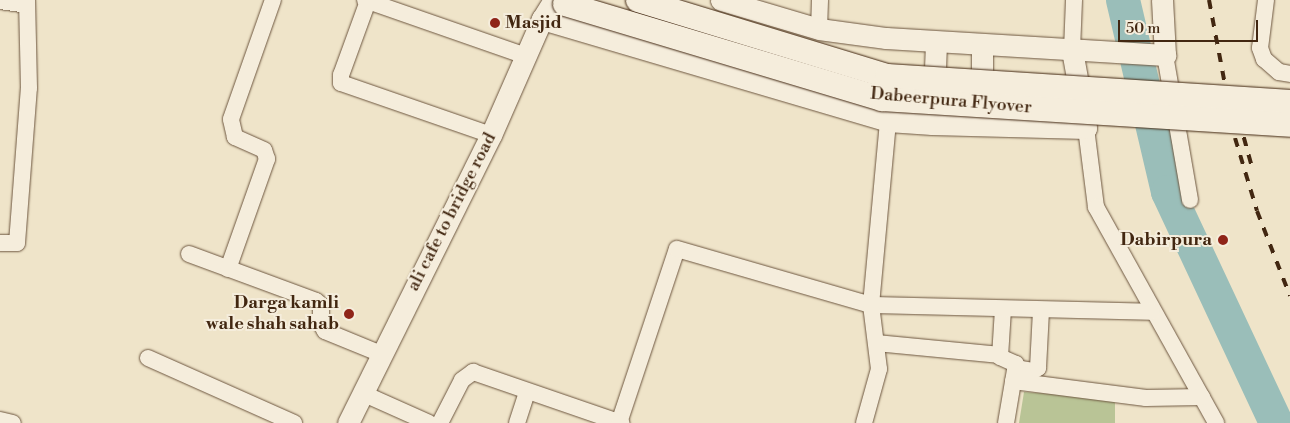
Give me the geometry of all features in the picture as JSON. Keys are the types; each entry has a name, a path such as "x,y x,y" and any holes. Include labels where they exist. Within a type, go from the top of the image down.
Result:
{"main road":[{"name":"Dabeerpura Flyover","path":"638,0 887,76 1290,102"},
{"name":"Dabeerpura Flyover","path":"560,2 882,99 1290,125"}],"street":[{"path":"228,269 267,159 264,150 235,137 231,119 273,0"},
{"path":"491,135 341,83 341,75 367,0 526,56"},
{"path":"721,0 819,29 936,42 1078,51 1162,49"},
{"path":"819,29 820,0"},
{"path":"1074,0 1086,128 1096,207 1152,312 1216,423"},
{"path":"1162,0 1162,49 1190,200"},
{"path":"1266,0 1260,48 1264,59 1278,72 1290,74"},
{"path":"0,1 27,3 28,88 17,243 0,242"},
{"name":"ali cafe to bridge road","path":"348,423 491,135 542,19 560,2"},
{"path":"542,19 888,121 1086,128"},
{"path":"932,124 936,42"},
{"path":"981,125 982,45"},
{"path":"864,423 879,369 871,305 888,121"},
{"path":"440,423 469,373 479,373 527,392 620,423 677,249 871,305 1152,312"},
{"path":"189,254 316,301 321,305 322,328 381,354"},
{"path":"1003,309 1000,355 1002,360 1014,362 1014,375 1006,423"},
{"path":"1014,375 1038,368 1041,310"},
{"path":"876,342 1000,355"},
{"path":"148,358 294,423"},
{"path":"1014,375 1146,398 1202,397"},
{"path":"516,423 527,392"},
{"path":"362,393 429,423"},
{"path":"0,420 12,423"}],"green space":[{"path":"1024,392 1115,398 1115,423 1019,423"}],"waterway":[{"path":"1123,0 1168,192 1276,423"}],"railway":[{"path":"1209,0 1235,138 1257,211 1290,296"},
{"path":"1239,120 1253,171"}],"place":[{"name":"Masjid","path":"495,23"},
{"name":"Dabirpura","path":"1223,240"},
{"name":"Darga kamli wale shah sahab","path":"349,314"}]}
